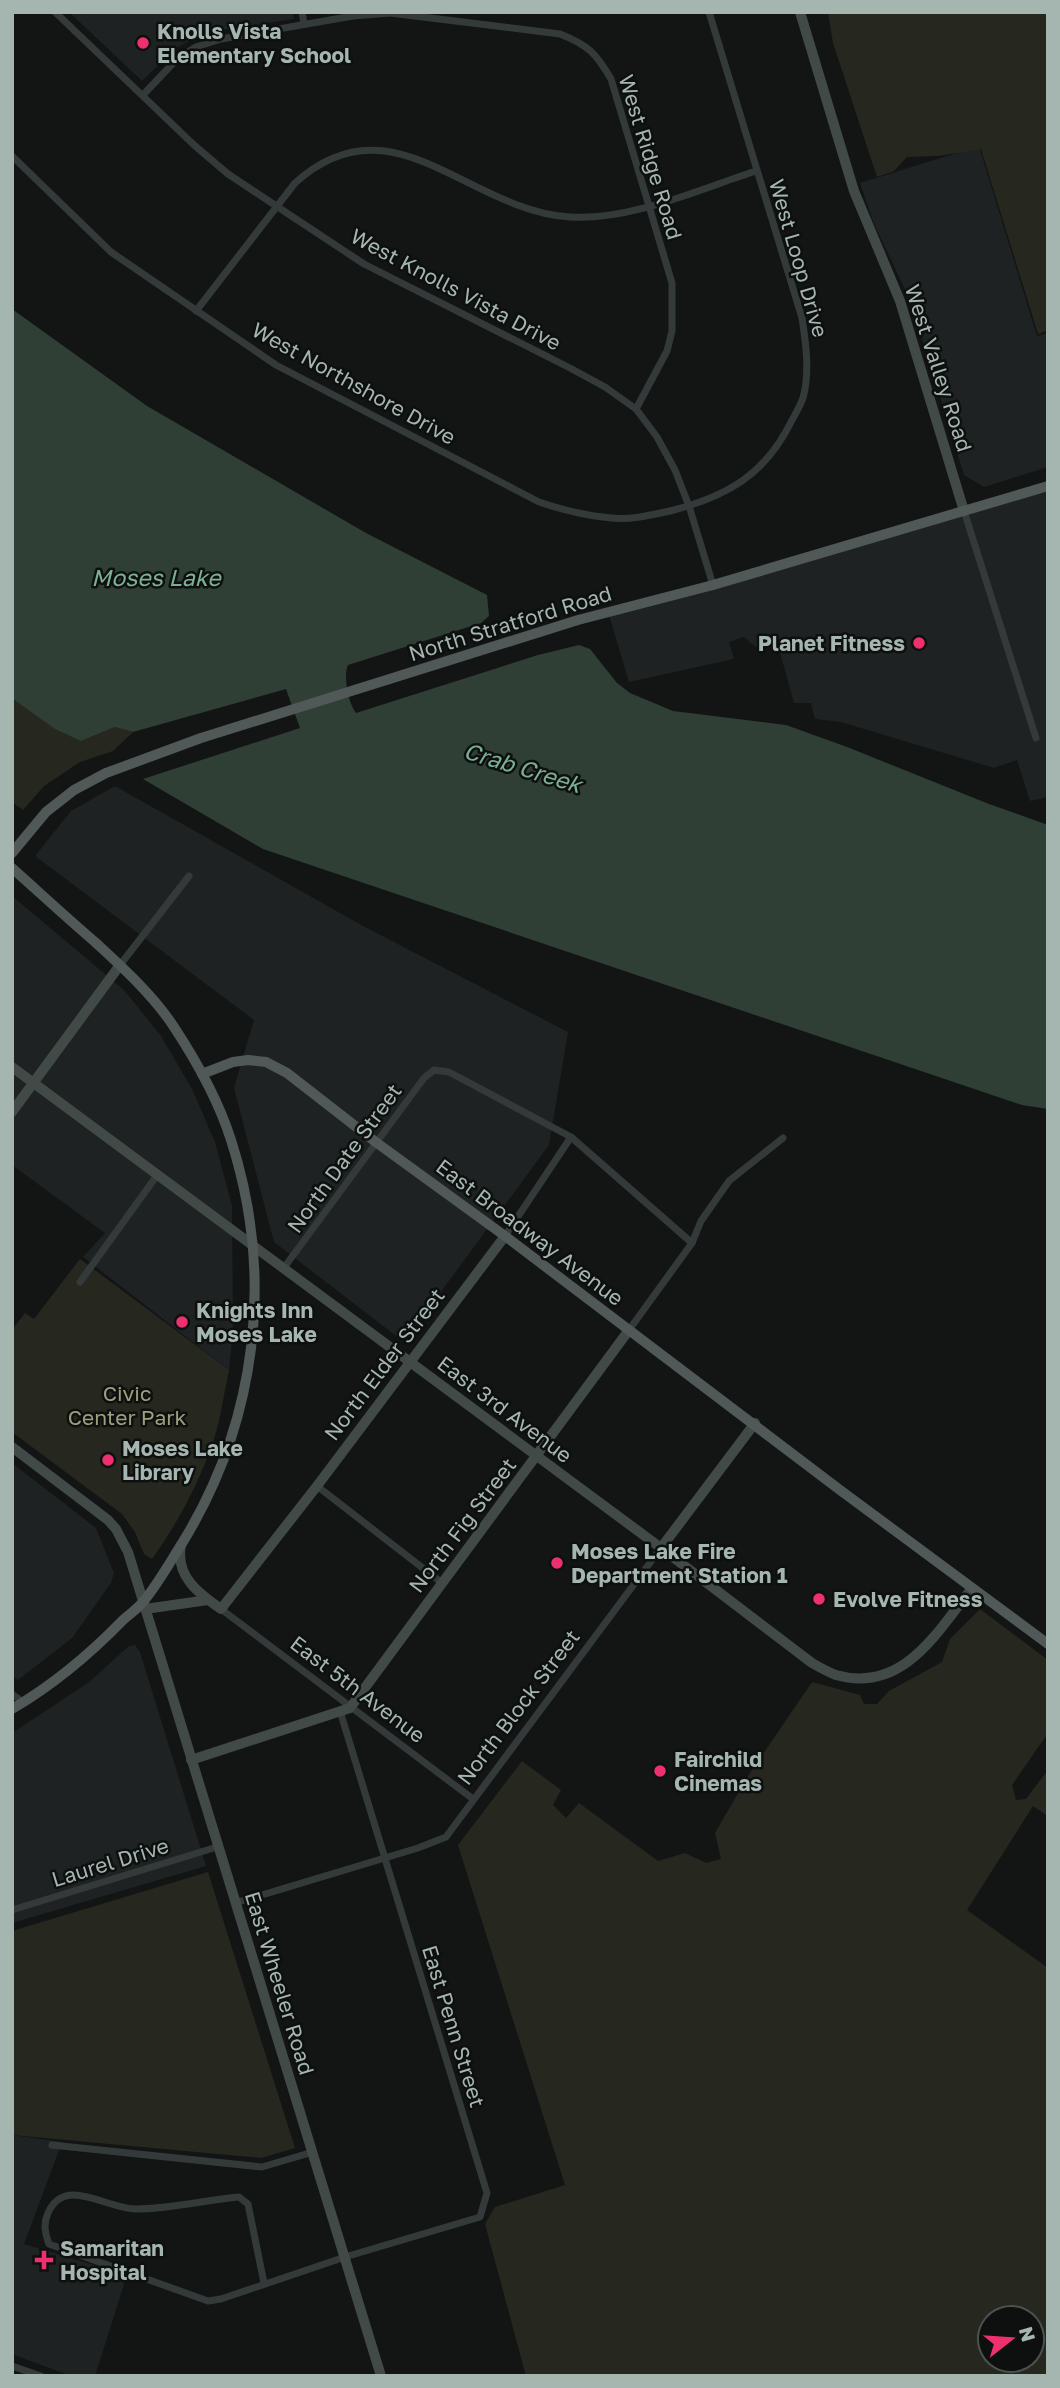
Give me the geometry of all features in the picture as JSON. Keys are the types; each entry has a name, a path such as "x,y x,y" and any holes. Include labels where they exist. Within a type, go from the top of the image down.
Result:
{"main road":[{"name":"West Valley Road","path":"800,12 853,191 900,301 964,511"},
{"name":"North Stratford Road","path":"12,853 46,812 74,790 106,773 201,738 578,620 713,585 1048,486"},
{"path":"12,868 120,965 156,1003 173,1025 202,1074 234,1150 248,1208 252,1245 254,1326 235,1430 222,1467 182,1544 144,1605 71,1668 12,1709"},
{"path":"12,1112 120,965"},
{"name":"East Broadway Avenue","path":"202,1074 233,1062 248,1060 265,1062 287,1073 1048,1644"},
{"name":"East 3rd Avenue","path":"12,1067 812,1663 835,1675 854,1678 874,1678 892,1672 912,1661 972,1588"},
{"name":"North Elder Street","path":"221,1609 505,1236"},
{"name":"North Fig Street","path":"345,1709 537,1457 629,1330"},
{"name":"North Block Street","path":"661,1548 755,1423"},
{"path":"12,1447 101,1513 116,1529 128,1552 144,1605"},
{"path":"182,1544 180,1556 184,1575 198,1594 221,1609"},
{"path":"144,1605 208,1600"},
{"name":"East Wheeler Road","path":"144,1605 381,2376"},
{"path":"191,1760 345,1709"}],"street":[{"name":"West Knolls Vista Drive","path":"55,12 228,174 364,264 570,368 605,387 636,410 675,470 713,585"},
{"path":"302,12 304,24"},
{"name":"West Loop Drive","path":"689,506 730,491 758,470 780,444 803,398 808,353 802,318 709,12"},
{"name":"West Ridge Road","path":"143,95 177,59 196,47 221,39 353,16 390,13 560,34 583,43 599,58 611,79 672,283 672,331 667,351 636,410"},
{"path":"196,312 295,183 312,167 332,156 354,150 377,149 402,153 511,204 571,217 608,215 649,206 756,171"},
{"name":"West Northshore Drive","path":"12,156 111,252 276,365 539,502 576,514 615,519 647,516 689,506"},
{"name":"West Valley Road","path":"964,511 1036,738"},
{"path":"120,965 189,876"},
{"name":"North Date Street","path":"283,1269 424,1078 434,1070 440,1069 468,1082 571,1137"},
{"path":"571,1137 692,1242"},
{"name":"North Elder Street","path":"505,1236 571,1137"},
{"name":"North Fig Street","path":"629,1330 692,1242 701,1221 729,1181 783,1138"},
{"path":"80,1282 158,1174"},
{"path":"317,1486 442,1583"},
{"name":"North Block Street","path":"234,1903 446,1837 661,1548"},
{"name":"East 5th Avenue","path":"221,1609 345,1709 473,1799"},
{"path":"12,1695 23,1702"},
{"name":"East Penn Street","path":"345,1709 385,1858 487,2193 480,2217 345,2257"},
{"name":"Laurel Drive","path":"12,1910 218,1847"},
{"path":"52,2145 262,2167 313,2152"},
{"path":"264,2283 248,2204 239,2197 134,2209 71,2193 58,2198 46,2218 44,2232 49,2244 208,2301 345,2257"},
{"path":"12,2365 41,2376"}],"shaded area":[{"name":"Knolls Vista Elementary School","path":"69,12 293,12 294,19 214,31 195,38 176,48 142,81"},
{"path":"979,146 1037,336 1048,333 1048,467 984,487 964,475 911,302 874,224 860,183"},
{"path":"1048,486 1048,797 1030,801 1017,760 994,768 841,722 815,719 811,703 794,703 777,642 757,648 744,637 729,642 734,659 629,682 608,612"},
{"path":"115,786 363,926 568,1032 549,1145 404,1342 274,1242 234,1088 254,1020 35,856 71,811"},
{"path":"12,896 124,990 161,1036 192,1089 215,1142 232,1206 233,1331 229,1370 83,1257 105,1233 12,1165"},
{"path":"12,1463 96,1528 114,1573 111,1583 72,1638 18,1680 12,1676"},
{"path":"135,1645 140,1652 206,1866 12,1923 12,1733 88,1683 129,1646"},
{"name":"Samaritan Hospital","path":"12,2135 62,2142 24,2244 127,2275 95,2376 71,2376 12,2354"}],"green space":[{"path":"828,12 1048,12 1048,330 1038,334 981,149 938,156 907,157 894,171 877,177 833,43"},
{"path":"12,697 81,741 115,727 133,732 113,751 80,762 44,786 23,810 12,802"},
{"name":"Civic Center Park","path":"80,1259 229,1370 216,1431 202,1470 171,1531 152,1559 144,1554 135,1532 122,1514 12,1432 12,1330 25,1313 34,1319"},
{"path":"980,1609 1048,1660 1048,1733 1012,1785 1016,1800 1026,1799 1048,1770 1048,1816 1033,1806 967,1910 1048,1968 1048,2376 526,2376 485,2224 495,2207 565,2185 458,1845 522,1761 561,1790 553,1805 566,1818 579,1803 658,1861 685,1853 706,1863 721,1859 715,1833 748,1776 812,1682 860,1695 864,1704 877,1704 889,1691 942,1662 950,1639"},
{"path":"208,1872 295,2148 261,2158 12,2135 12,1931"}],"water":[{"name":"Moses Lake","path":"12,309 147,406 366,533 487,595 489,616 481,623 348,665 347,689 356,713 538,655 579,645 590,649 617,683 630,693 673,711 786,725 1048,825 1048,1109 1022,1105 263,849 143,779 300,728 286,689 133,732 115,727 81,741 55,729 16,701 12,697"}],"place":[{"name":"Knolls Vista Elementary School","path":"143,43"},
{"name":"Planet Fitness","path":"919,643"},
{"name":"Knights Inn Moses Lake","path":"182,1322"},
{"name":"Moses Lake Library","path":"108,1460"},
{"name":"Moses Lake Fire Department Station 1","path":"557,1563"},
{"name":"Evolve Fitness","path":"819,1599"},
{"name":"Fairchild Cinemas","path":"660,1771"},
{"name":"Samaritan Hospital","path":"44,2260"}],"water label":[{"name":"Crab Creek","path":"523,767"}]}
